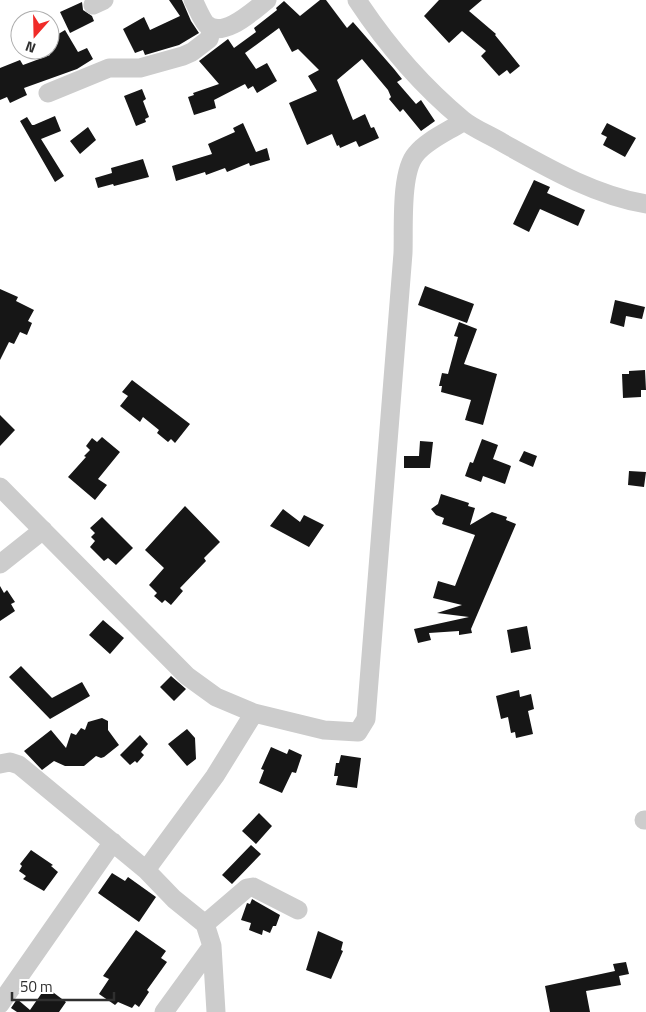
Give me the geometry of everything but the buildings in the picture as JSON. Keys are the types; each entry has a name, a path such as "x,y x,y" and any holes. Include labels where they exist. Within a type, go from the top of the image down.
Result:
{"street":[{"path":"193,0 206,24 212,28 234,26 266,0"},
{"path":"356,0 378,31 414,72 464,121 574,181 632,202 646,204"},
{"path":"48,93 109,68 140,68 183,56 192,52 209,39 212,28"},
{"path":"0,487 187,676 216,697 254,713 324,730 358,732 366,719 403,253 406,183 410,164 415,154 464,121"},
{"path":"0,564 43,530"},
{"path":"146,870 216,776 254,713"},
{"path":"0,764 10,762 20,765 146,870 174,899 205,924 212,946 216,1012"},
{"path":"0,1004 113,842"},
{"path":"205,924 247,888 254,887 298,910"},
{"path":"164,1012 212,946"}]}
